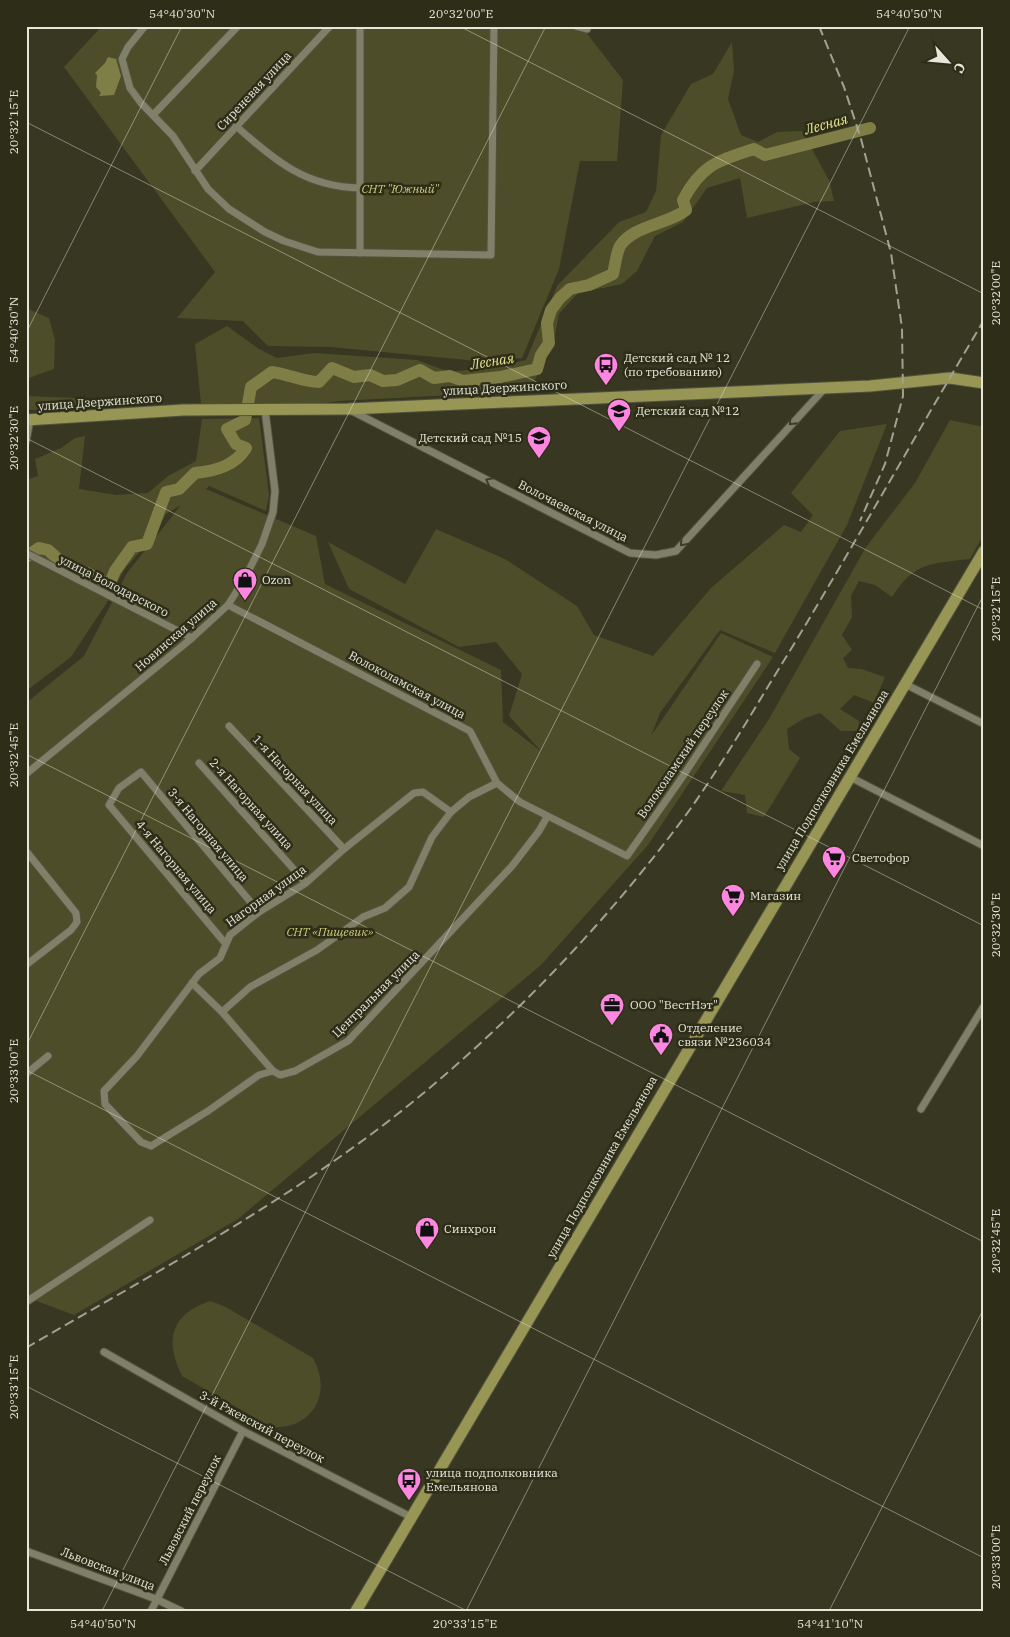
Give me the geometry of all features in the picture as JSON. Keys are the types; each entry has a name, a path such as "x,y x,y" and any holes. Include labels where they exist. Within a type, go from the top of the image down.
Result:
{"main road":[{"name":"улица Дзержинского","path":"28,420 183,410 348,409 870,386 950,378 984,383"},
{"name":"улица Подполковника Емельянова","path":"356,1611 984,550"}],"street":[{"path":"145,26 126,50 122,59 130,88 173,136 194,171 208,189 229,209 265,232 284,241 318,252 491,254 494,26"},
{"path":"153,115 238,26"},
{"name":"Сиреневая улица","path":"194,171 330,26"},
{"path":"360,26 360,253"},
{"path":"576,26 587,29"},
{"path":"236,126 270,157 298,172 329,185 360,188"},
{"name":"Волочаевская улица","path":"348,409 630,553 656,555 676,550 825,387"},
{"name":"Новинская улица","path":"26,774 192,638 228,605 254,561 273,512 275,492 265,410"},
{"path":"26,441 28,420"},
{"name":"улица Володарского","path":"30,555 192,638"},
{"name":"Волоколамская улица","path":"228,605 470,731 497,783 520,802 627,856"},
{"name":"Волоколамский переулок","path":"627,856 681,779 757,664"},
{"path":"905,684 984,724"},
{"name":"1-я Нагорная улица","path":"229,726 344,849"},
{"name":"2-я Нагорная улица","path":"199,763 306,883"},
{"name":"4-я Нагорная улица","path":"141,772 119,788 109,805 225,944"},
{"name":"3-я Нагорная улица","path":"141,772 259,912"},
{"path":"850,777 984,846"},
{"path":"222,1012 250,987 316,950 363,918 385,908 409,887 432,837 451,812 470,797 497,783"},
{"name":"Нагорная улица","path":"156,1145 147,1145 141,1142 105,1104 104,1091 137,1056 192,983 220,958 230,935 259,912 306,883 344,849 414,793 423,792 451,812"},
{"name":"Центральная улица","path":"156,1145 259,1075 273,1070 280,1075 295,1071 348,1041 512,866 539,832 547,817"},
{"path":"26,851 76,913 77,922 71,930 26,966"},
{"path":"192,983 222,1012 273,1070"},
{"path":"921,1109 984,1006"},
{"path":"26,1074 48,1056"},
{"path":"26,1302 150,1220"},
{"name":"3-й Ржевский переулок","path":"104,1352 243,1431 411,1517"},
{"name":"Львовский переулок","path":"151,1611 243,1431"},
{"name":"Львовская улица","path":"26,1551 156,1599 181,1611"}],"green space":[{"name":"СНТ \"Южный\"","path":"102,26 586,26 585,31 623,80 617,161 580,161 559,269 522,358 477,361 331,347 268,346 243,321 177,318 215,272 64,67"},
{"path":"732,42 734,71 728,99 741,135 758,142 777,132 802,131 829,180 834,201 814,202 747,218 740,178 707,188 683,222 655,236 637,271 622,284 578,293 559,314 553,345 529,391 338,401 311,405 201,404 195,344 227,326 259,349 277,358 314,353 417,360 449,372 495,367 526,360 557,286 619,222 646,212 656,191 661,135 691,84 713,74"},
{"path":"26,308 49,318 55,340 54,369 26,379"},
{"path":"26,396 78,398 83,409 26,410"},
{"name":"СНТ «Пищевик»","path":"259,418 269,495 266,511 209,486 206,489 316,536 325,584 501,670 503,722 542,752 509,716 522,674 496,642 459,647 349,589 328,542 405,584 436,529 505,559 577,606 594,635 653,656 711,588 784,525 801,532 813,515 791,493 840,431 887,424 847,525 775,653 720,630 660,713 651,736 721,633 773,657 648,845 541,965 238,1219 74,1315 26,1297 26,703 84,656 127,573 181,505 166,514 156,533 124,570 106,604 71,657 26,691 26,480 38,476 35,459 61,448 75,438 85,436 79,489 116,495 148,493 168,476 196,461 202,419"},
{"path":"950,420 984,427 984,534 970,559 925,566 908,577 892,597 875,585 859,581 851,596 852,617 842,635 852,650 843,658 848,668 861,669 885,677 874,703 854,695 840,709 859,721 858,731 841,731 820,713 805,718 787,729 789,749 800,758 764,817 747,813 745,795 721,791 769,719 866,547 915,483"},
{"path":"210,1301 224,1306 313,1358 319,1371 321,1384 315,1407 308,1416 298,1423 271,1427 182,1376 173,1351 175,1330 179,1321 187,1313 197,1306"}],"shaded area":[{"path":"108,57 116,59 121,76 114,95 99,96 101,93 96,87 97,75 95,73"}],"waterway":[{"name":"Лесная","path":"26,557 39,548 48,550 68,568 87,573 109,585 115,571 132,547 147,544 166,492 179,489 195,473 224,467 236,459 246,448 236,444 227,429 245,420 251,387 272,372 307,381 319,382 332,368 354,377 370,375 383,381 397,380 420,370 434,378 450,376 463,381 500,377 537,369 541,355 549,343 547,323 551,310 560,298 570,289 589,285 613,274 620,246 626,239 686,210 683,200 704,171 730,157 754,149 765,155 870,128"}],"railway":[{"path":"819,26 844,87 861,139 891,253 902,328 903,396 885,464 860,521"},
{"path":"26,1348 232,1228 331,1163 426,1091 463,1059 567,957 662,847 717,769 816,608 984,320"}],"place":[{"name":"Детский сад № 12 (по требованию)","path":"606,386"},
{"name":"Детский сад №12","path":"619,432"},
{"name":"Детский сад №15","path":"539,459"},
{"name":"Ozon","path":"245,601"},
{"name":"Светофор","path":"834,879"},
{"name":"Магазин","path":"733,917"},
{"name":"ООО \"ВестНэт\"","path":"612,1026"},
{"name":"Отделение связи №236034","path":"661,1056"},
{"name":"Синхрон","path":"427,1250"},
{"name":"улица подполковника Емельянова","path":"409,1501"}]}
